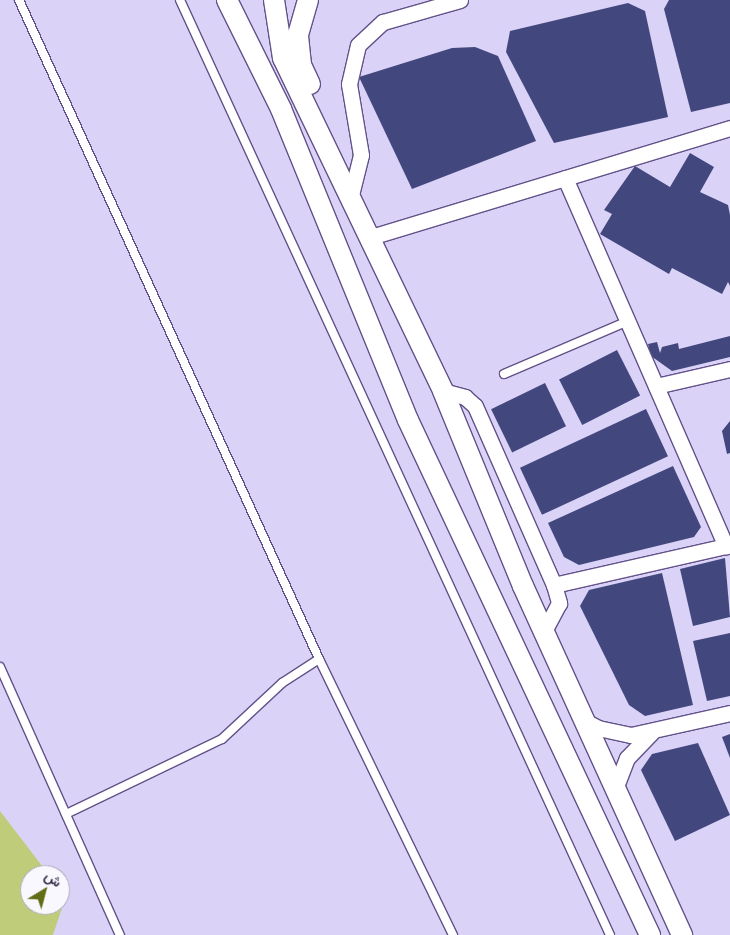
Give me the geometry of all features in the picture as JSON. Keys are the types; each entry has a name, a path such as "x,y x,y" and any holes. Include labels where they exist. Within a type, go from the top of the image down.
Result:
{"main road":[{"path":"227,0 281,109 408,420 650,935"},
{"path":"274,0 283,58 334,158 442,391 583,720 682,935"},
{"path":"308,0 299,24 298,51 331,127 334,158"}],"street":[{"path":"351,195 361,155 349,84 358,45 383,22 460,0"},
{"path":"371,237 730,129"},
{"path":"554,585 728,546 565,178"},
{"path":"656,386 730,369"},
{"path":"442,391 465,397 475,406 554,585 557,610 544,631"},
{"path":"583,720 614,734 651,733 730,713"},
{"path":"615,789 627,758 651,733"}],"lane":[{"path":"19,0 320,659 453,935"},
{"path":"180,0 610,935"},
{"path":"504,374 628,321"},
{"path":"66,814 222,739 282,683 320,659"},
{"path":"0,667 120,935"}],"green space":[{"path":"0,811 41,865 20,865 20,915 60,915 53,935 0,935"}],"building":[{"path":"669,0 730,0 730,103 691,112 664,9"},
{"path":"628,3 645,11 668,117 554,143 506,52 510,31"},
{"path":"475,47 498,56 536,141 412,189 359,77 452,48"},
{"path":"690,153 714,167 700,192 728,205 730,215 730,286 728,282 722,294 672,268 669,274 600,234 612,214 604,210 635,166 670,187"},
{"path":"730,336 730,357 672,371 651,356 648,344 657,342 660,353 662,347 678,343 679,349"},
{"path":"617,350 640,395 582,425 559,380"},
{"path":"545,383 566,426 512,452 491,409"},
{"path":"646,409 668,456 542,515 520,468"},
{"path":"730,421 730,453 727,454 722,431"},
{"path":"673,466 701,527 694,537 579,565 564,557 548,523"},
{"path":"725,558 730,617 693,626 680,569"},
{"path":"662,573 693,705 645,716 629,705 580,606 589,590"},
{"path":"730,633 730,696 707,701 693,641"},
{"path":"730,734 730,758 722,737"},
{"path":"698,743 730,815 675,841 641,770 652,754"}]}
